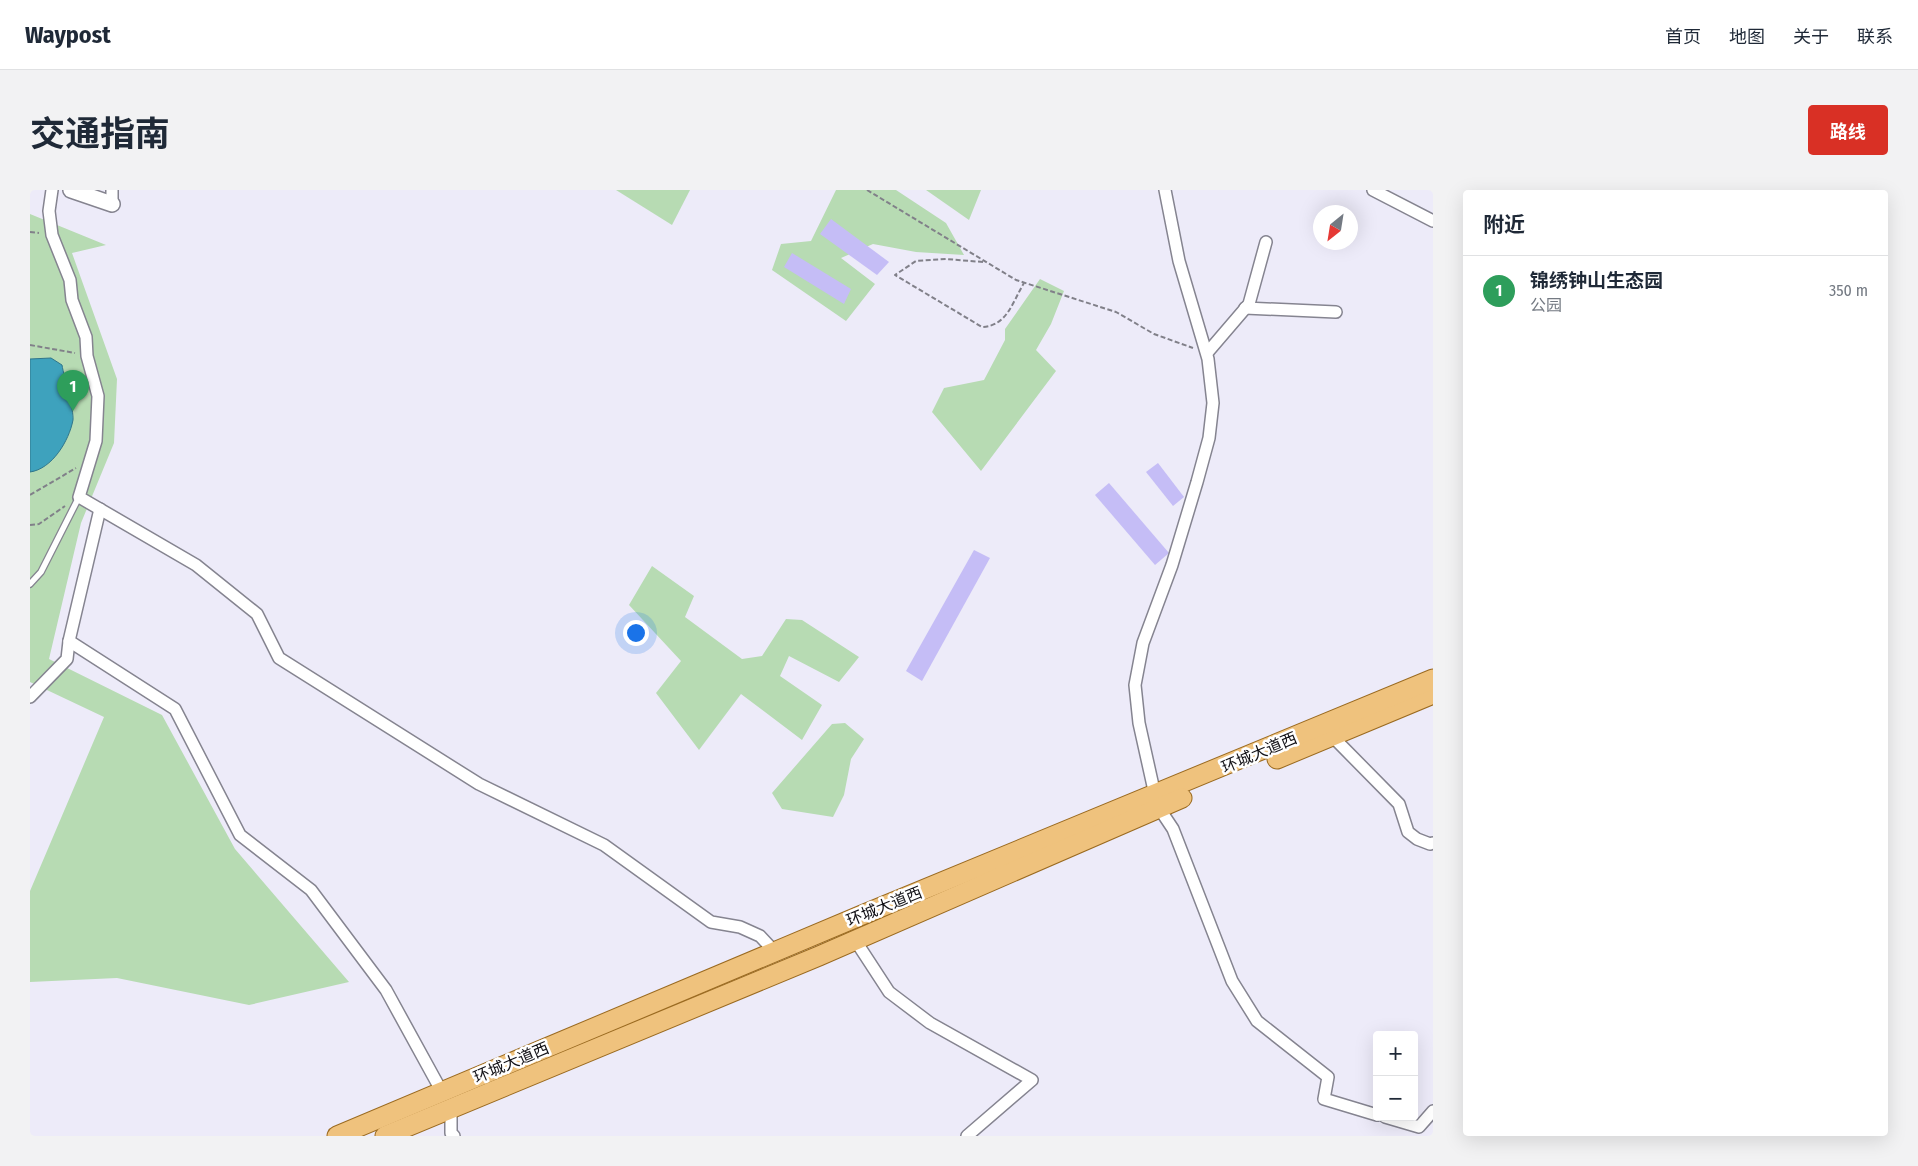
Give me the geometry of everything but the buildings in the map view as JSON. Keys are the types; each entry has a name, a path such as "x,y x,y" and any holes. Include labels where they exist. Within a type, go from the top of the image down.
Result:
{"main road":[{"name":"环城大道西","path":"1330,730 1433,679"},
{"name":"环城大道西","path":"385,1136 446,1100 775,952 1157,802 1330,730 1433,694"},
{"name":"环城大道西","path":"337,1136 446,1100 853,942 1157,802"}],"street":[{"path":"52,190 50,211 52,235 70,280 72,300 86,337 87,356 98,396 96,442 79,497 196,565 257,614 279,658 480,784 604,845 711,922 740,927 760,936 775,952"},
{"path":"71,190 112,197"},
{"path":"1165,190 1179,261 1207,354 1213,403 1209,438 1172,565 1143,643 1134,685 1139,723 1157,802 1173,829 1232,981 1257,1021 1328,1077 1324,1099 1373,1114"},
{"path":"1373,190 1433,221"},
{"path":"1207,354 1249,304 1266,242"},
{"path":"1245,308 1336,312"},
{"path":"30,698 67,659 69,641 100,509"},
{"path":"69,641 175,709 240,835 311,890 386,990 446,1100 451,1133 454,1136"},
{"path":"1330,730 1399,804 1408,832 1417,839 1430,844 1433,843"},
{"path":"853,942 859,946 889,992 930,1023 1032,1080 967,1136"},
{"path":"1399,1121 1419,1127 1433,1111"}],"lane":[{"path":"30,584 41,572 79,497"}],"path":[{"path":"867,190 984,262 1024,283 1116,312 1154,334 1207,354"},
{"path":"984,262 946,258 916,261 895,275 982,327 1000,323 1024,283"},
{"path":"30,345 87,356"},
{"path":"30,495 66,472 90,462"},
{"path":"30,525 39,524 79,497"}],"green space":[{"path":"616,190 690,190 672,225"},
{"path":"836,190 896,190 946,223 964,255 916,252 873,244 841,258 875,284 846,321 772,270 781,244 811,241"},
{"path":"926,190 981,190 969,220"},
{"path":"30,214 106,245 72,253 117,379 114,443 81,523 49,659 162,715 235,849 349,982 249,1005 117,978 30,982 30,891 104,717 30,682"},
{"path":"1040,279 1064,291 1051,324 1036,350 1056,371 981,471 932,412 944,388 984,380 1005,340 1005,329"},
{"path":"652,566 694,596 685,617 742,659 762,656 786,619 802,620 859,657 839,682 789,656 780,676 822,705 802,740 741,694 699,750 656,693 681,661 629,605"},
{"path":"845,723 864,739 851,759 844,795 833,817 782,809 772,793 832,724"}],"water":[{"path":"51,358 62,365 73,420 68,437 58,453 45,466 30,472 30,359"}],"place":[{"name":"锦绣钟山生态园","path":"73,411"}]}
